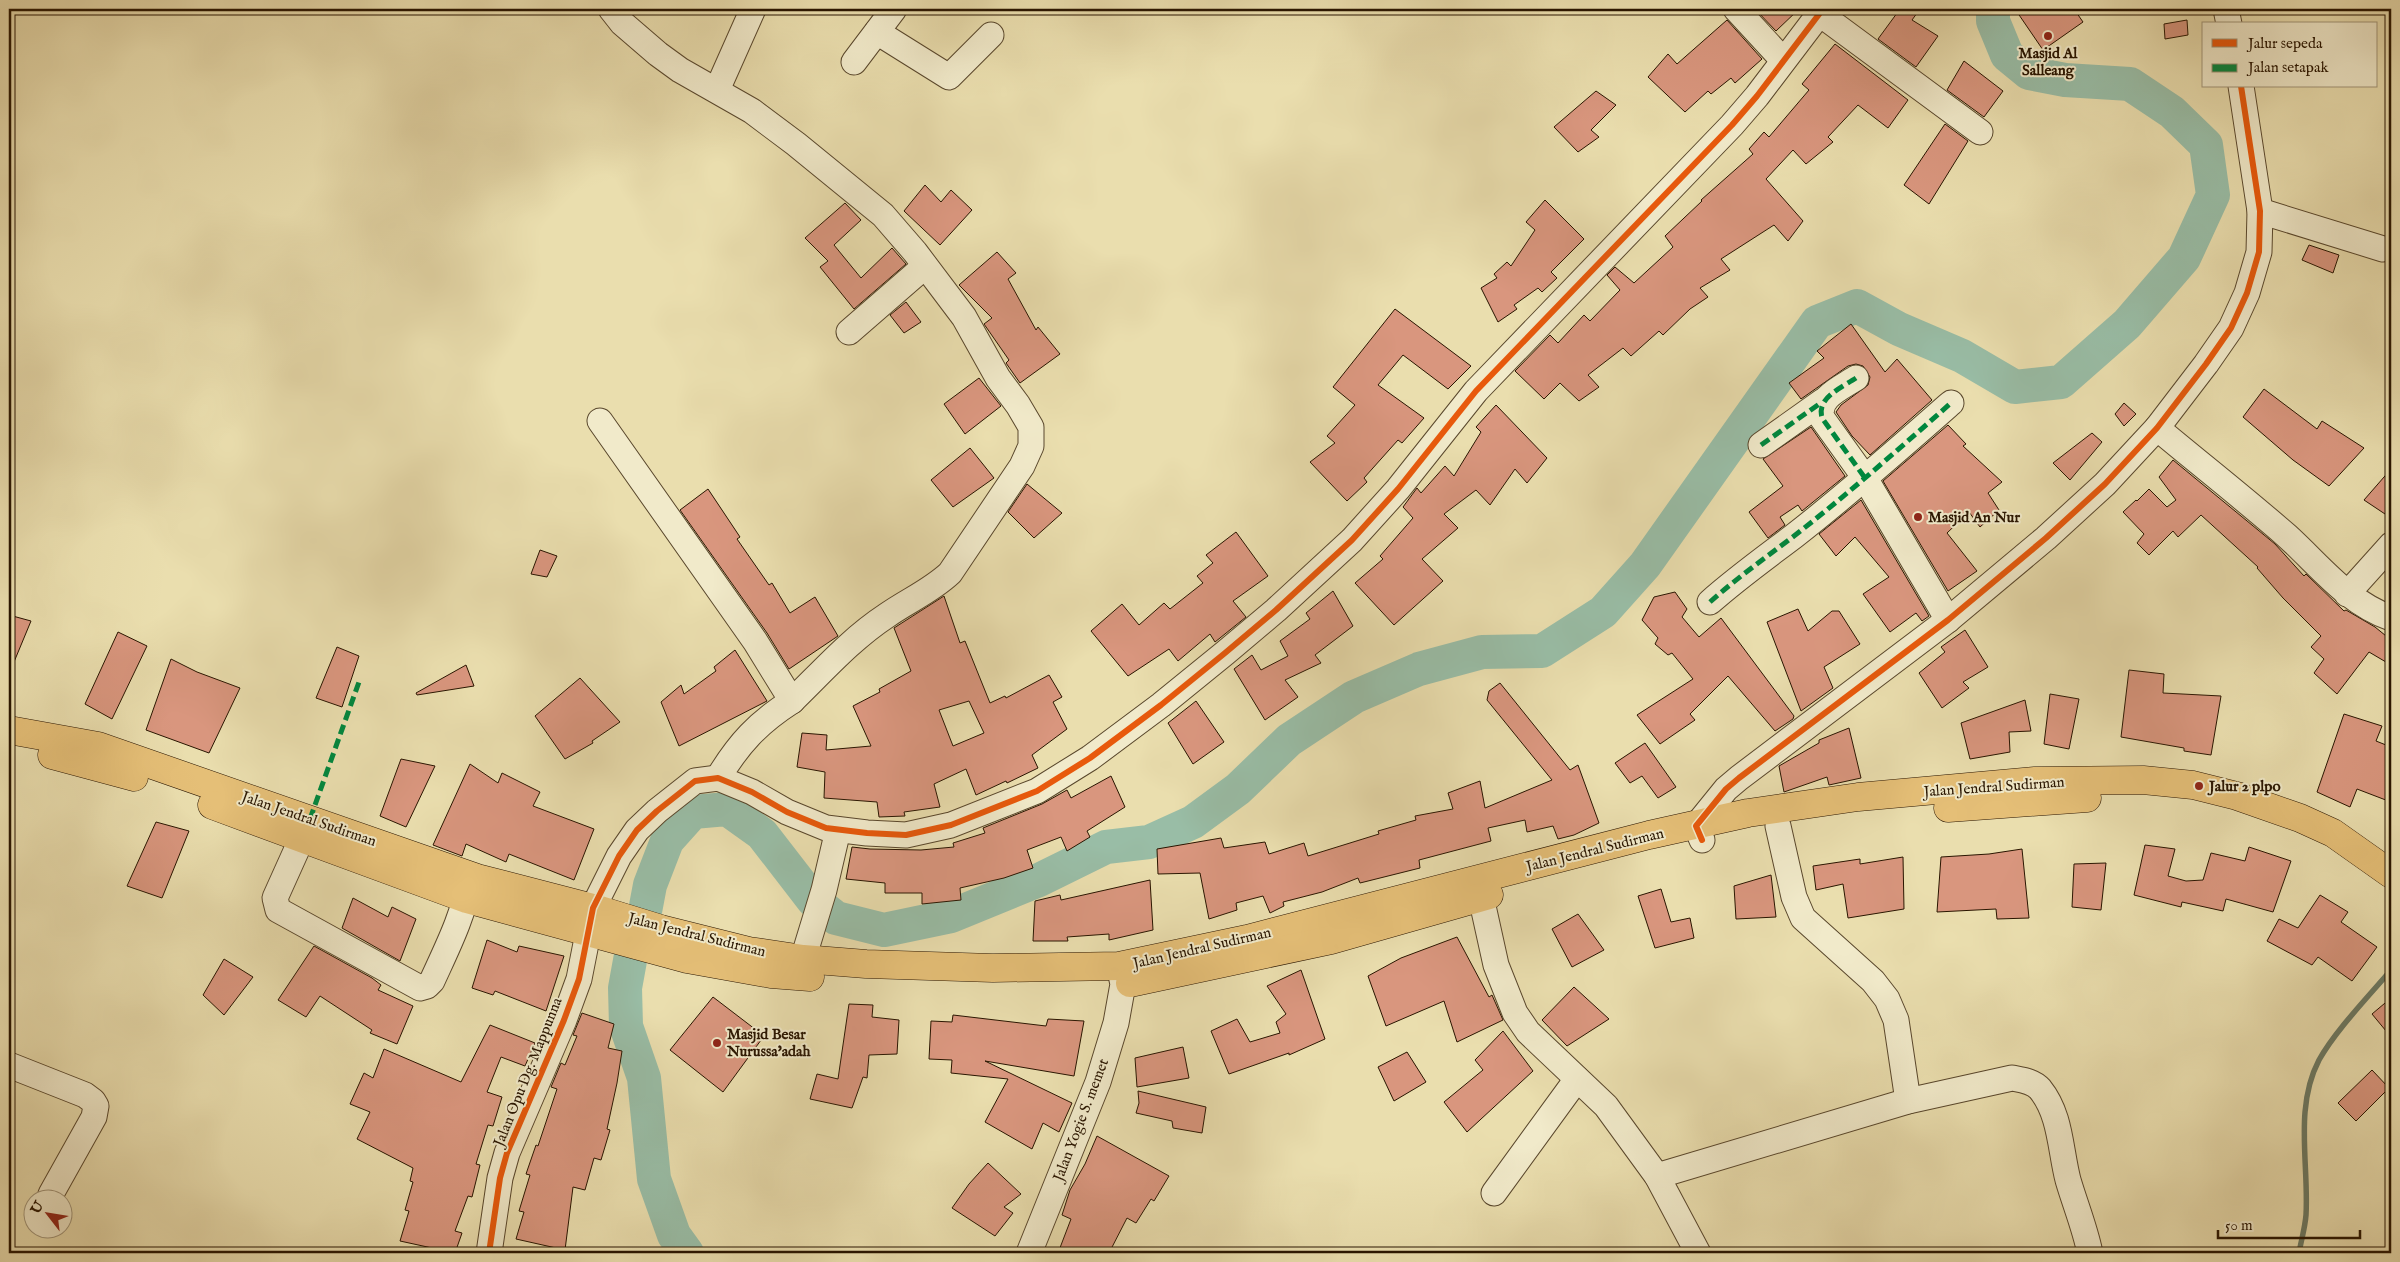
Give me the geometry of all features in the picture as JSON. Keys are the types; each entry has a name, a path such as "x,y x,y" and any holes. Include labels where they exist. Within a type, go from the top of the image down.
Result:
{"highway":[{"name":"Jalan Jendral Sudirman","path":"9,730 98,746 468,888"},
{"name":"Jalan Jendral Sudirman","path":"9,749 64,757 126,775 302,838 468,888 657,939 687,959 771,974 801,968 931,983 1120,975 1331,940 1699,833 1748,813 1858,797 2035,782 2143,780 2193,785 2276,808 2333,833 2391,874"},
{"name":"Jalan Jendral Sudirman","path":"1120,975 1247,939 1649,835 1699,833 1880,814 2072,799 2123,798 2170,800 2232,812 2284,830 2391,881"}],"street":[{"path":"611,9 622,24 658,54 680,70 752,111 796,144 883,215 964,318 998,378 1031,427 1031,446 1022,466 950,573 938,585 885,616 851,643 792,701 753,729 741,742 718,778 752,792 826,828 838,830 906,835 951,824 1037,791 1090,758 1161,705 1225,653 1276,610 1352,540 1398,489 1476,391 1757,96 1782,59 1821,11 1980,132"},
{"path":"717,90 753,9"},
{"path":"854,62 894,9"},
{"path":"1736,9 1782,59"},
{"path":"2226,9 2229,22"},
{"path":"877,32 949,77 991,36"},
{"path":"1699,833 1726,789 1948,620 2059,526 2105,484 2157,428 2231,328 2247,293 2259,252 2260,211 2241,88"},
{"path":"2260,211 2383,249"},
{"path":"849,332 925,266"},
{"path":"1761,445 1856,378"},
{"path":"1823,401 1820,410 1822,418 1865,478 1948,620"},
{"path":"1710,602 1742,574 1794,536 1865,478 1951,403"},
{"path":"600,421 755,641 792,701"},
{"path":"2157,428 2286,536 2347,594 2379,614 2391,618"},
{"path":"2347,594 2391,545"},
{"name":"Jalan Opu Dg. Mappunna","path":"489,1253 500,1178 507,1153 603,923 619,856 637,830 694,781 718,778"},
{"path":"1778,826 1794,897 1803,918 1873,981 1887,999 1896,1020 1908,1101"},
{"path":"801,968 824,890 838,830"},
{"path":"302,838 275,898 278,910 420,988 428,986 432,981 468,888"},
{"path":"1482,897 1496,965 1515,1013 1528,1032 1606,1106 1656,1176 1698,1253"},
{"name":"Jalan Yogie S. memet","path":"1029,1253 1098,1082 1116,1023 1120,975"},
{"path":"9,1065 85,1095 93,1100 96,1106 94,1117 53,1190"},
{"path":"1656,1176 1908,1101 2012,1078 2026,1080 2039,1088 2054,1116 2060,1134 2068,1178 2090,1253"},
{"path":"1494,1192 1577,1079"}],"building":[{"path":"1755,9 1799,9 1776,31"},
{"path":"1900,9 1920,9 1912,20 1938,36 1916,67 1878,39"},
{"name":"Masjid Al Salleang","path":"2015,9 2074,9 2083,22 2043,50"},
{"path":"1727,20 1762,59 1735,83 1731,78 1711,94 1708,91 1685,112 1648,77 1668,54 1677,64"},
{"path":"2187,20 2188,35 2165,39 2164,24"},
{"path":"1835,44 1908,100 1888,128 1858,105 1828,137 1833,142 1806,164 1793,150 1766,179 1803,221 1788,241 1774,225 1721,259 1730,270 1700,288 1708,297 1690,309 1663,335 1659,331 1631,356 1623,348 1588,375 1599,387 1579,401 1560,383 1544,399 1515,371 1550,335 1558,343 1584,315 1590,321 1620,290 1607,275 1615,267 1634,283 1673,247 1665,236 1701,200 1753,154 1749,149 1764,132 1769,137 1809,90 1802,84"},
{"path":"1964,61 2003,91 1984,117 1947,90"},
{"path":"1596,91 1616,105 1591,130 1599,137 1578,152 1554,127"},
{"path":"1945,124 1968,141 1929,204 1904,185"},
{"path":"925,185 941,202 951,190 972,210 940,245 904,211"},
{"path":"1545,200 1584,239 1551,272 1557,278 1542,292 1538,288 1514,305 1517,309 1498,322 1481,288 1497,278 1494,274 1507,262 1511,266 1535,230 1526,222"},
{"path":"845,203 861,220 834,245 861,278 892,248 906,264 854,309 820,267 828,261 805,238"},
{"path":"2309,245 2339,255 2333,273 2302,260"},
{"path":"997,252 1016,273 1008,279 1036,330 1038,327 1060,354 1020,383 1006,363 1009,360 984,324 992,318 959,285"},
{"path":"906,302 921,322 904,333 890,315"},
{"path":"1395,309 1471,366 1448,389 1403,355 1378,385 1424,418 1402,443 1398,440 1364,478 1367,482 1347,501 1310,462 1335,443 1327,436 1355,405 1333,387"},
{"path":"1851,324 1885,372 1897,359 1932,400 1870,455 1852,436 1836,412 1841,405 1868,385 1870,377 1863,366 1856,364 1848,366 1801,399 1789,383 1824,358 1817,351"},
{"path":"979,378 1001,406 965,434 944,404"},
{"path":"2264,389 2317,429 2322,421 2364,448 2329,486 2293,460 2243,417"},
{"path":"2124,403 2136,414 2124,426 2115,414"},
{"path":"1496,405 1547,458 1527,483 1515,469 1490,505 1476,490 1444,514 1458,528 1422,559 1443,581 1394,625 1355,583 1383,559 1380,556 1413,518 1403,507 1417,488 1421,493 1445,466 1454,476 1481,432 1476,427"},
{"path":"1948,425 1966,444 1963,446 2002,482 1988,493 1999,510 1980,527 1969,512 1947,533 1977,571 1948,591 1883,481"},
{"path":"1811,427 1845,476 1802,511 1798,505 1780,517 1785,525 1768,538 1749,512 1783,486 1763,459"},
{"path":"2092,433 2102,442 2070,480 2053,463"},
{"path":"970,448 994,478 953,507 931,480"},
{"path":"2173,460 2275,544 2304,576 2306,574 2344,611 2346,610 2375,627 2391,640 2391,665 2369,652 2337,694 2314,673 2324,659 2311,647 2321,636 2283,598 2258,567 2201,515 2178,537 2173,531 2149,555 2137,543 2144,534 2123,512 2149,489 2167,507 2176,500 2159,477"},
{"path":"2391,469 2391,518 2364,500"},
{"path":"1027,484 1062,513 1034,538 1008,512"},
{"path":"708,489 740,537 737,539 769,585 772,583 790,613 815,597 838,636 789,669 767,633 680,510"},
{"path":"1861,500 1929,616 1922,621 1916,613 1890,632 1863,594 1889,577 1855,537 1836,556 1819,534"},
{"path":"1236,532 1268,576 1233,601 1246,617 1215,642 1210,634 1178,661 1169,649 1128,676 1091,631 1122,604 1139,625 1164,603 1170,609 1203,583 1197,576 1213,563 1206,555"},
{"path":"540,550 557,556 547,577 531,574"},
{"path":"1333,591 1353,626 1315,655 1321,663 1285,680 1298,697 1265,720 1234,669 1252,655 1261,670 1288,656 1280,641 1310,619 1306,613"},
{"path":"1675,592 1687,609 1682,617 1699,637 1721,618 1794,716 1793,719 1775,731 1728,676 1690,714 1695,720 1660,744 1637,715 1693,679 1672,653 1668,655 1655,644 1658,638 1642,620 1654,597"},
{"path":"944,596 960,643 965,641 990,703 1005,696 1006,698 1049,675 1062,697 1053,702 1067,729 1032,755 1038,768 976,795 966,769 934,784 940,807 904,812 905,816 879,817 877,802 824,798 825,772 797,767 802,733 827,735 826,750 871,746 853,706 880,692 879,689 911,671 894,628","holes":["969,701 984,733 953,746 939,710"]},
{"path":"1798,609 1808,631 1832,611 1839,611 1860,644 1824,667 1833,688 1801,711 1767,622"},
{"path":"9,615 31,621 9,674"},
{"path":"1965,630 1988,667 1963,682 1969,688 1942,708 1919,673 1945,652 1941,647"},
{"path":"118,632 147,646 112,719 85,704"},
{"path":"337,647 359,656 342,707 316,698"},
{"path":"735,650 767,701 679,746 661,702 681,685 684,694 716,671 714,667"},
{"path":"171,659 197,672 240,688 209,753 146,730"},
{"path":"466,665 474,686 417,695 416,693"},
{"path":"2129,670 2164,674 2163,693 2221,696 2211,755 2184,751 2184,748 2121,737"},
{"path":"580,678 620,722 592,741 593,743 565,759 535,716"},
{"path":"1500,683 1570,770 1578,765 1599,823 1574,835 1558,839 1553,826 1527,832 1525,820 1488,828 1491,841 1419,860 1420,868 1360,883 1358,878 1322,892 1283,902 1284,906 1270,913 1263,896 1236,903 1237,910 1209,919 1200,873 1158,874 1157,849 1221,838 1224,848 1265,842 1269,854 1304,843 1308,856 1379,834 1378,831 1416,820 1415,816 1453,809 1448,793 1480,781 1485,808 1552,780 1487,700 1489,691"},
{"path":"2050,694 2079,699 2069,749 2044,744"},
{"path":"2025,700 2031,731 2009,732 2010,752 1970,759 1961,723"},
{"path":"1196,701 1224,742 1193,764 1168,723"},
{"path":"2344,714 2382,726 2376,741 2391,747 2391,802 2357,789 2350,807 2317,792"},
{"path":"1849,728 1861,778 1829,785 1827,777 1784,792 1779,766 1819,743 1819,740"},
{"path":"1645,743 1676,787 1658,798 1642,776 1630,783 1615,763"},
{"path":"401,759 435,766 406,827 380,816"},
{"path":"470,764 498,783 502,773 540,792 533,806 594,829 574,880 509,854 506,862 466,844 462,856 433,845"},
{"path":"1111,776 1125,807 1087,831 1090,837 1067,851 1061,837 1027,850 1033,868 1004,878 960,888 961,900 922,904 922,893 885,893 885,883 846,879 852,847 921,850 954,847 953,843 985,833 983,828 1042,804 1067,790 1071,798"},
{"path":"156,822 189,831 162,898 127,886"},
{"path":"2145,845 2175,849 2168,876 2186,881 2203,880 2211,853 2245,861 2249,847 2291,861 2273,912 2226,899 2223,911 2182,902 2181,907 2134,895"},
{"path":"2022,849 2029,918 1997,919 1996,909 1937,912 1941,857 1989,854"},
{"path":"1903,857 1904,909 1848,918 1843,884 1816,890 1813,866 1860,859 1860,864"},
{"path":"2106,863 2101,910 2072,907 2074,864"},
{"path":"1771,875 1776,917 1736,919 1734,886"},
{"path":"1150,880 1153,930 1109,940 1109,934 1067,937 1068,941 1033,941 1035,901 1060,895 1061,900"},
{"path":"1661,889 1671,922 1690,918 1694,938 1655,948 1638,896"},
{"path":"2320,895 2348,912 2341,922 2377,947 2352,981 2318,957 2312,965 2267,941 2279,919 2298,928"},
{"path":"353,898 388,917 392,907 416,919 400,961 342,928"},
{"path":"1578,914 1604,950 1572,967 1552,929"},
{"path":"1457,937 1489,997 1492,995 1503,1020 1457,1042 1444,1001 1386,1026 1368,976 1401,958"},
{"path":"487,940 517,952 519,946 564,956 546,1011 495,991 493,995 472,988"},
{"path":"314,946 372,978 381,985 378,990 413,1006 397,1044 370,1033 372,1030 320,996 306,1017 278,1000"},
{"path":"224,959 253,977 224,1015 203,995"},
{"path":"1301,970 1325,1039 1289,1055 1289,1053 1229,1074 1211,1031 1237,1019 1250,1042 1280,1033 1276,1022 1286,1014 1267,986"},
{"path":"1574,987 1609,1019 1567,1046 1542,1020"},
{"name":"Masjid Besar Nurussa'adah","path":"713,997 764,1036 723,1092 670,1050"},
{"path":"2391,998 2391,1037 2372,1014"},
{"path":"849,1004 873,1005 872,1017 899,1020 897,1054 869,1055 867,1078 863,1077 852,1108 810,1099 817,1074 838,1079"},
{"path":"582,1013 614,1024 608,1048 622,1051 607,1129 610,1130 601,1160 594,1158 585,1190 573,1187 565,1250 516,1239 524,1212 519,1211 530,1175 526,1174 536,1145 538,1146 557,1089 551,1087 561,1063 565,1065 577,1036 573,1035"},
{"path":"953,1015 1046,1026 1048,1019 1084,1021 1074,1076 985,1061 1072,1103 1059,1132 1043,1123 1032,1149 985,1122 1008,1079 951,1073 952,1060 929,1059 931,1021 952,1022"},
{"path":"490,1025 535,1043 525,1066 501,1057 487,1092 502,1097 493,1126 488,1125 476,1164 480,1165 472,1197 468,1196 455,1231 462,1233 455,1253 400,1241 409,1211 405,1210 413,1182 410,1181 413,1168 357,1139 370,1112 350,1104 364,1073 373,1078 384,1049 461,1082"},
{"path":"1503,1031 1533,1071 1467,1132 1444,1102 1483,1070 1475,1060"},
{"path":"1183,1047 1189,1078 1137,1087 1135,1058"},
{"path":"1407,1052 1426,1082 1394,1101 1378,1067"},
{"path":"2372,1070 2389,1088 2356,1121 2338,1103"},
{"path":"1138,1091 1206,1107 1202,1133 1173,1128 1172,1121 1136,1113 1139,1103"},
{"path":"1097,1136 1169,1176 1154,1201 1151,1199 1136,1223 1127,1218 1109,1253 1058,1253 1071,1219 1062,1215 1070,1190 1085,1164"},
{"path":"988,1163 1021,1194 1004,1207 1013,1213 995,1236 952,1208 969,1184"}],"waterway":[{"path":"687,1253 674,1235 654,1179 644,1078 626,1026 625,988 633,944 643,922 650,885 667,841 693,812 727,809 762,834 813,900 836,918 884,930 951,916 1039,880 1106,847 1149,842 1193,822 1238,789 1289,740 1354,697 1419,669 1482,652 1542,651 1603,612 1645,565 1817,322 1857,306 1899,329 1962,356 2015,387 2061,382 2127,324 2184,258 2213,195 2206,145 2172,112 2130,84 2065,80 2029,73 2007,55 1993,21 1993,9"},
{"path":"2299,1253 2306,1215 2304,1136 2307,1097 2311,1078 2319,1060 2334,1037 2391,970"}],"marked path":[{"path":"1856,378 1831,394 1826,399 1821,411 1822,418 1865,478"},
{"path":"1761,445 1822,402"},
{"path":"1710,602 1834,504 1951,403"},
{"path":"310,819 359,682"}],"cycle path":[{"path":"489,1253 500,1178 507,1153 564,1020 579,979 593,908 619,856 637,830 657,811 695,781 718,778 752,792 787,812 826,828 906,835 951,825 1037,791 1090,758 1161,705 1225,653 1276,610 1352,540 1398,489 1476,391 1732,125 1757,96 1823,9"},
{"path":"1702,840 1696,826 1726,789 1948,620 2046,538 2105,484 2157,428 2206,364 2231,328 2247,293 2259,252 2260,211 2241,88"}],"place":[{"name":"Masjid Al Salleang","path":"2048,36"},
{"name":"Masjid An Nur","path":"1918,517"},
{"name":"Jalur 2 plpo","path":"2199,786"},
{"name":"Masjid Besar Nurussa'adah","path":"717,1043"}]}
